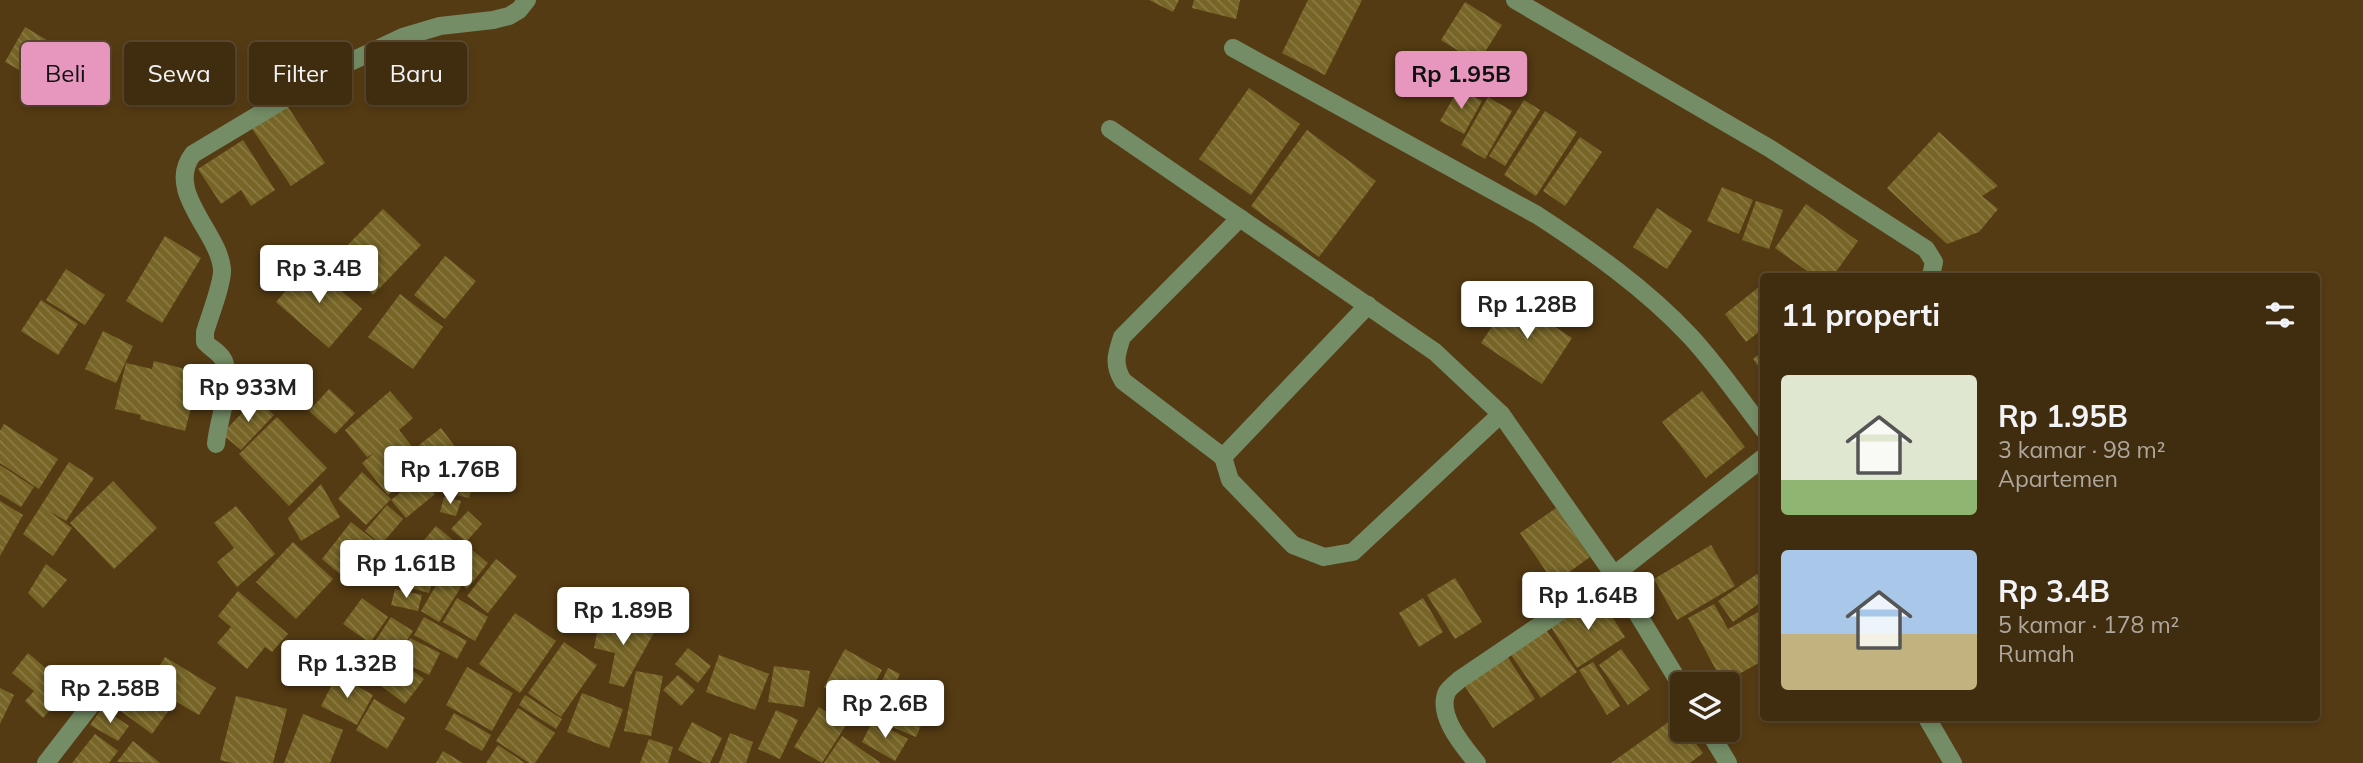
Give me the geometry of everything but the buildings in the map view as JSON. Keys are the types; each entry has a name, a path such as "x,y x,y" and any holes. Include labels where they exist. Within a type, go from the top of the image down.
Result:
{"street":[{"path":"216,444 226,375 221,356 205,342 205,332 222,269 185,186 187,161 192,153 333,70 403,37 440,26 509,16 519,10 527,0"},
{"path":"1515,0 1769,148 1926,249 1934,262 1932,273"},
{"path":"1233,48 1537,215 1575,239 1658,304 1691,337 1760,425"},
{"path":"1110,129 1435,352 1501,414 1614,575 1673,672"},
{"path":"1240,218 1122,337 1117,352 1117,369 1124,381 1223,457 1230,480 1293,545 1324,557 1353,552 1501,414"},
{"path":"1223,457 1367,305"},
{"path":"1476,763 1454,735 1446,714 1444,701 1447,691 1459,680 1614,575 1760,460"},
{"path":"46,763 111,679"},
{"path":"1929,721 1952,763"},
{"path":"1715,742 1728,763"}]}
